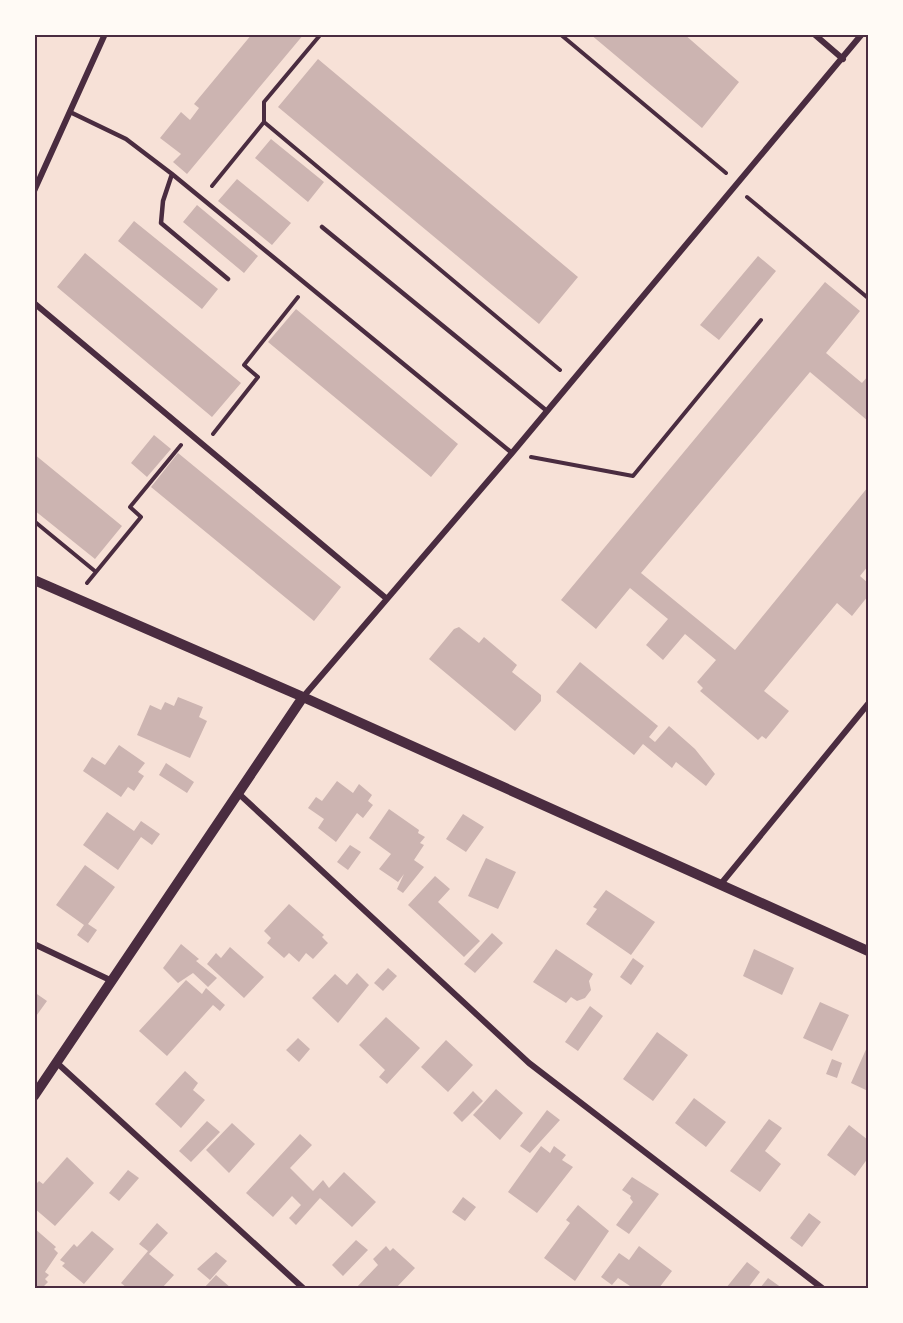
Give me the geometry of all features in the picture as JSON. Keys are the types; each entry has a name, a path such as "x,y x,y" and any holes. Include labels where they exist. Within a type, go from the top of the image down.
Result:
{"street":[{"path":"34,191 105,34"},
{"path":"814,34 843,59"},
{"path":"34,1096 110,980 303,697 573,381 862,34"},
{"path":"34,303 387,599"},
{"path":"34,580 303,697 868,951"},
{"path":"720,885 868,704"},
{"path":"238,793 529,1064 822,1288"},
{"path":"34,944 110,980"},
{"path":"56,1062 303,1288"}],"lane":[{"path":"70,112 126,139 203,197 512,453"},
{"path":"172,174 163,201 161,223 228,279"},
{"path":"322,227 547,411"}],"path":[{"path":"203,197 264,122 264,102 321,34"},
{"path":"560,34 868,298"},
{"path":"264,122 573,381"},
{"path":"203,443 258,377 244,365 308,285"},
{"path":"512,453 633,476 761,320"},
{"path":"75,598 141,517 130,507 191,433"},
{"path":"34,521 96,572"}],"building":[{"path":"252,34 304,34 187,174 173,162 181,154 160,138 181,112 190,120 199,108 194,104"},
{"path":"590,34 684,34 739,82 702,128"},
{"path":"318,59 578,277 539,324 278,107"},
{"path":"271,139 324,182 308,202 255,158"},
{"path":"237,179 291,223 272,245 218,201"},
{"path":"197,205 258,256 244,273 183,222"},
{"path":"134,221 218,289 202,309 118,241"},
{"path":"85,253 241,383 212,417 57,287"},
{"path":"758,256 776,271 719,340 700,325"},
{"path":"825,282 860,311 826,353 862,383 868,376 868,421 810,372 641,573 735,650 868,487 868,566 860,576 868,583 868,596 852,616 837,603 764,691 789,711 766,739 762,736 758,740 700,691 703,688 697,682 716,660 685,634 663,660 646,645 668,619 630,588 596,629 561,600"},
{"path":"296,309 458,444 431,477 268,342"},
{"path":"154,435 171,449 147,477 131,463"},
{"path":"178,453 341,587 314,621 151,487"},
{"path":"34,454 122,526 95,559 34,510"},
{"path":"459,627 479,643 484,637 517,665 512,672 541,695 541,701 515,731 429,659 454,629"},
{"path":"580,662 658,726 649,737 655,742 669,726 695,749 715,774 706,786 676,762 672,768 643,744 634,755 556,692"},
{"path":"178,697 203,707 199,717 207,721 190,758 137,735 150,705 161,710 165,702 174,706"},
{"path":"119,745 145,763 138,772 144,776 134,791 128,787 121,797 83,771 92,757 105,765"},
{"path":"166,763 194,782 187,793 159,775"},
{"path":"337,781 353,793 359,784 372,795 368,801 373,805 363,818 357,813 336,842 318,828 324,819 308,808 316,797 322,801"},
{"path":"389,809 419,830 418,833 425,837 420,843 424,845 414,860 424,867 403,893 397,889 404,874 398,882 379,869 391,854 369,838"},
{"path":"107,812 134,831 141,821 160,834 152,845 141,837 118,870 83,845"},
{"path":"463,814 484,827 466,852 446,839"},
{"path":"350,845 361,852 348,870 337,862"},
{"path":"486,858 516,872 498,909 468,896"},
{"path":"85,865 115,887 88,924 97,930 88,943 77,935 84,925 56,905"},
{"path":"435,876 450,889 438,902 480,941 464,957 408,905"},
{"path":"606,890 655,922 631,955 586,924 597,909 593,907"},
{"path":"289,904 324,935 322,937 328,943 313,959 306,953 299,962 289,953 284,958 267,943 271,938 264,931"},
{"path":"492,933 503,943 475,973 464,964"},
{"path":"181,944 199,959 196,961 217,978 208,987 193,973 178,983 163,968"},
{"path":"230,947 264,977 244,998 207,964 216,953 221,958"},
{"path":"556,949 593,974 589,981 591,990 585,998 577,1001 571,997 566,1003 533,982"},
{"path":"754,949 794,968 782,995 743,976"},
{"path":"633,958 644,966 631,985 620,977"},
{"path":"388,968 397,976 383,991 374,983"},
{"path":"357,973 369,985 338,1023 312,998 335,974 347,985"},
{"path":"186,980 202,994 206,988 225,1005 220,1011 213,1005 167,1056 139,1031"},
{"path":"34,992 47,1001 34,1019"},
{"path":"820,1002 849,1015 832,1051 803,1038"},
{"path":"590,1006 603,1016 578,1051 565,1042"},
{"path":"386,1017 420,1048 387,1084 379,1077 385,1070 359,1045"},
{"path":"657,1032 688,1055 653,1101 623,1079"},
{"path":"298,1038 310,1049 299,1062 286,1050"},
{"path":"446,1040 473,1065 448,1092 421,1067"},
{"path":"868,1045 868,1091 851,1083"},
{"path":"832,1059 842,1063 837,1078 826,1074"},
{"path":"185,1071 198,1083 193,1090 205,1100 181,1128 155,1104"},
{"path":"496,1089 523,1113 500,1140 473,1115"},
{"path":"473,1091 483,1101 462,1122 453,1113"},
{"path":"694,1098 726,1122 706,1147 675,1123"},
{"path":"547,1110 560,1120 530,1153 520,1146"},
{"path":"769,1119 782,1128 765,1151 781,1164 760,1192 730,1171"},
{"path":"207,1121 220,1132 191,1162 179,1151"},
{"path":"232,1123 255,1144 229,1173 206,1150"},
{"path":"849,1125 868,1140 868,1158 855,1176 827,1155"},
{"path":"300,1134 312,1145 290,1168 313,1191 323,1180 329,1188 344,1172 376,1202 352,1227 320,1198 296,1225 289,1218 301,1205 292,1196 273,1217 246,1193"},
{"path":"541,1146 550,1153 554,1146 566,1155 562,1160 573,1167 537,1213 508,1192"},
{"path":"67,1157 94,1183 55,1226 34,1208 34,1186 39,1181 43,1184"},
{"path":"128,1170 139,1178 119,1201 109,1193"},
{"path":"632,1177 659,1194 629,1234 616,1225 633,1202 631,1196 622,1190"},
{"path":"463,1197 476,1207 465,1221 452,1212"},
{"path":"578,1205 609,1231 575,1281 544,1258 570,1223 566,1220"},
{"path":"809,1213 821,1222 802,1247 790,1238"},
{"path":"157,1223 168,1233 149,1254 174,1275 162,1288 127,1288 121,1283 148,1251 139,1244"},
{"path":"34,1228 56,1247 54,1249 58,1253 45,1272 49,1275 45,1279 48,1282 42,1288 34,1288"},
{"path":"92,1231 114,1249 84,1284 62,1266 65,1263 60,1260 74,1244 77,1247"},
{"path":"356,1240 368,1250 343,1276 332,1265"},
{"path":"386,1246 390,1251 393,1248 415,1268 396,1288 356,1288 378,1265 373,1259"},
{"path":"639,1246 672,1271 659,1288 633,1288 618,1278 612,1285 601,1277 619,1253 629,1260"},
{"path":"216,1252 227,1261 210,1280 197,1269"},
{"path":"747,1262 760,1272 748,1288 726,1288"},
{"path":"216,1275 231,1288 204,1288"},
{"path":"768,1278 782,1288 760,1288"}]}
